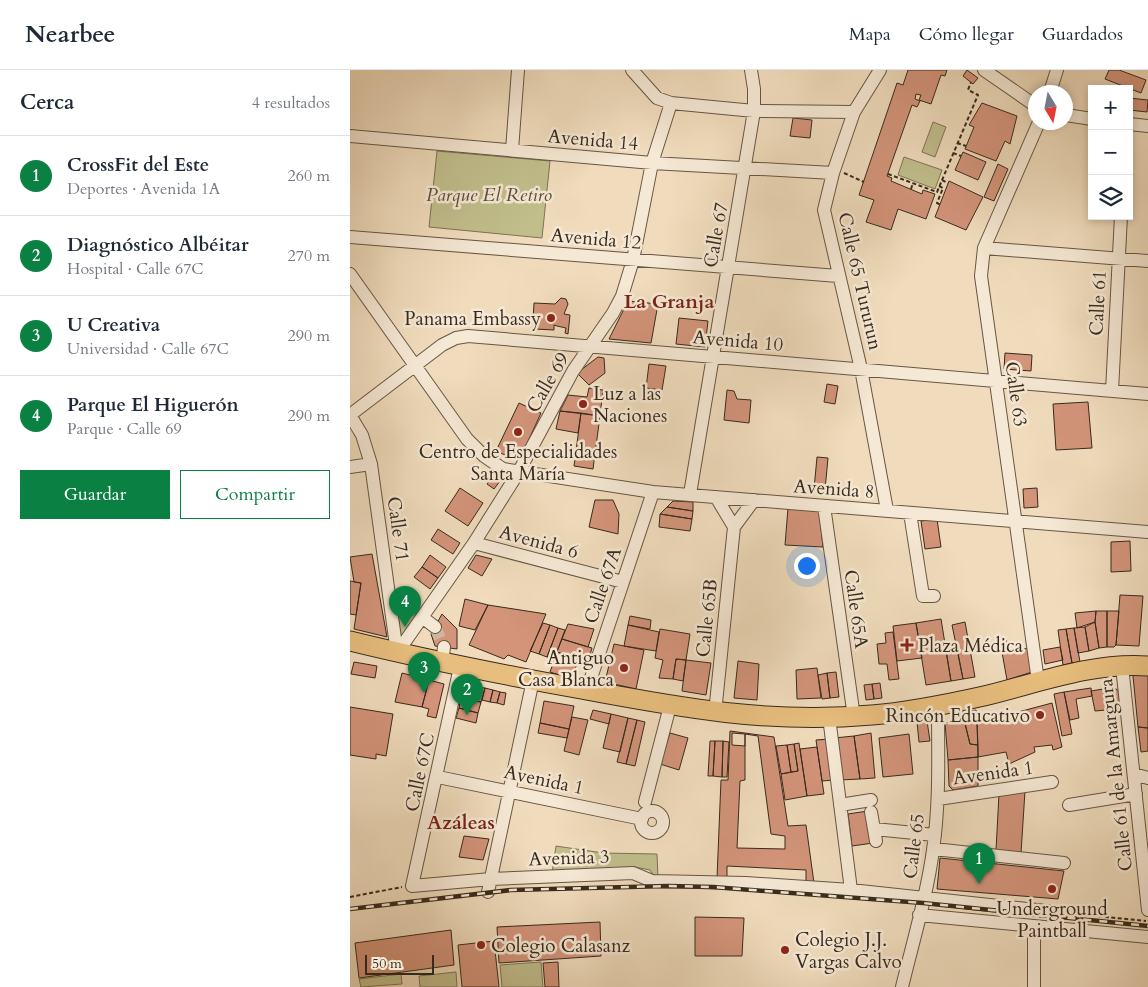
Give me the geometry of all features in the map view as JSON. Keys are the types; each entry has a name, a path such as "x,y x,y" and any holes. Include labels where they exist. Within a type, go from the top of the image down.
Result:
{"highway":[{"path":"350,641 396,653 443,655 460,667 670,706 755,717 854,717 938,706 1089,670 1122,666 1148,666"}],"street":[{"path":"512,150 518,70"},
{"path":"632,70 657,98 671,103 754,111 854,112"},
{"name":"Calle 67","path":"690,494 754,111 754,89 751,70"},
{"name":"Calle 65 Tururun","path":"880,70 854,112 838,173 824,210 861,369 887,510"},
{"path":"984,70 1028,100"},
{"path":"1052,85 1057,70"},
{"name":"Calle 69","path":"396,653 474,543 518,473 572,371 622,296 633,260 652,162 671,103"},
{"path":"1073,116 1088,118"},
{"path":"1133,124 1148,126"},
{"name":"Calle 63","path":"1036,130 984,248 980,276 997,382 1038,681"},
{"name":"Avenida 14","path":"350,136 652,162 838,173"},
{"name":"Calle 61","path":"1112,391 1122,220"},
{"name":"Avenida 12","path":"350,237 838,276"},
{"path":"984,248 1148,262"},
{"name":"Avenida 8","path":"350,274 467,439 484,456 503,469 518,473 654,492 1148,532"},
{"name":"Avenida 10","path":"350,415 442,345 456,338 468,336 1148,394"},
{"name":"Calle 71","path":"350,415 362,435 371,464 396,653"},
{"path":"350,466 371,464"},
{"name":"Calle 67A","path":"587,690 654,492"},
{"path":"716,496 734,527 754,500"},
{"name":"Calle 65A","path":"824,506 854,717"},
{"path":"910,512 923,596 934,596"},
{"name":"Calle 65B","path":"716,713 734,527"},
{"name":"Avenida 6","path":"474,543 623,582"},
{"path":"422,617 435,627"},
{"name":"Calle 61 de la Amargura","path":"1122,666 1148,910"},
{"name":"Calle 67C","path":"412,886 438,777 460,667"},
{"path":"488,892 532,680"},
{"path":"645,802 670,706"},
{"name":"Calle 65","path":"902,987 919,915 926,897 934,849 938,798 938,706"},
{"path":"829,717 851,890"},
{"path":"1134,774 1148,778"},
{"name":"Avenida 1","path":"438,777 642,819"},
{"name":"Avenida 1","path":"938,798 1052,782"},
{"path":"1069,805 1136,794"},
{"path":"840,805 871,806 875,835 935,835"},
{"path":"934,849 1064,863"},
{"name":"Avenida 3","path":"412,886 491,879 633,873 652,880 746,883 851,890 1056,912"},
{"path":"919,915 1148,937"},
{"path":"1034,927 1034,987"}],"path":[{"path":"888,174 937,192 978,94 968,90 971,82"},
{"path":"958,143 966,146"},
{"path":"953,153 961,156"},
{"path":"838,173 864,182"},
{"path":"942,180 948,183"},
{"path":"911,189 913,183"},
{"path":"939,186 944,188 937,203 940,205"},
{"path":"350,896 412,886"},
{"path":"1056,912 1148,922"}],"green space":[{"path":"933,122 946,127 935,157 922,152"},
{"name":"Parque El Retiro","path":"437,151 550,161 542,238 429,227"},
{"path":"904,157 942,170 935,189 898,175"},
{"path":"397,608 421,613 401,642"},
{"path":"556,846 603,853 657,854 658,878 655,878 650,870 635,867 552,873"},
{"path":"541,962 543,987 502,987 500,965"},
{"path":"456,972 457,987 420,987 419,976"},
{"path":"401,974 402,984 361,987 359,979"}],"building":[{"path":"908,70 947,70 945,76 941,75 931,104 919,100 921,95 916,94 915,99 920,101 917,107 912,105 887,176 892,178 891,181 922,194 923,190 935,194 926,219 898,209 891,230 866,222 874,200 859,195 897,83 903,85"},
{"path":"967,70 978,78 973,84 963,76"},
{"path":"1109,70 1119,70 1146,80 1141,93 1133,90 1133,85 1120,85 1105,79"},
{"path":"1133,98 1148,100 1147,112 1133,110"},
{"path":"982,103 1017,116 1010,144 1005,141 996,161 965,149 974,127 969,125"},
{"path":"793,118 812,120 810,138 790,136"},
{"path":"963,152 986,162 978,180 955,170"},
{"path":"998,164 1008,169 994,201 984,197"},
{"path":"949,181 983,197 966,230 935,217"},
{"name":"Panama Embassy","path":"561,298 566,299 568,304 564,314 570,315 568,334 565,333 566,328 554,325 554,330 535,329 536,321 533,321 534,303 555,304"},
{"path":"628,301 658,304 651,343 609,339"},
{"path":"679,318 708,321 705,347 676,344"},
{"path":"1005,353 1032,355 1031,371 1004,369"},
{"path":"598,357 604,358 605,373 589,385 577,373"},
{"path":"649,364 666,366 662,390 646,388"},
{"path":"827,384 838,386 835,404 824,402"},
{"name":"Luz a las Naciones","path":"589,388 603,390 600,416 560,411 568,395 587,397"},
{"path":"727,390 734,391 737,399 751,400 749,423 724,420"},
{"path":"1088,402 1092,448 1056,450 1053,404"},
{"name":"Centro de Especialidades Santa María","path":"519,403 541,413 519,461 496,451"},
{"path":"560,411 581,413 578,433 556,429"},
{"path":"581,413 600,416 593,469 574,466"},
{"path":"817,457 828,458 825,490 814,489"},
{"path":"497,471 503,477 494,489 487,484"},
{"path":"460,488 483,503 468,526 445,511"},
{"path":"1037,488 1038,507 1024,508 1023,489"},
{"path":"595,500 613,500 619,514 618,534 589,527"},
{"path":"673,501 693,502 693,511 667,507"},
{"path":"667,507 693,511 692,519 660,514"},
{"path":"788,508 819,510 823,547 785,545"},
{"path":"660,514 692,519 690,531 659,527"},
{"path":"937,519 941,547 925,549 921,521"},
{"path":"438,529 460,543 453,554 431,540"},
{"path":"1130,541 1131,571 1111,572 1111,542"},
{"path":"372,554 387,637 354,629 361,583 354,582 350,557"},
{"path":"430,555 446,567 438,578 422,567"},
{"path":"476,555 492,559 482,576 468,568"},
{"path":"422,567 438,578 430,589 414,577"},
{"path":"350,581 361,583 356,615 350,614"},
{"path":"1120,595 1143,596 1139,646 1116,645"},
{"path":"465,599 488,605 475,630 459,626"},
{"path":"488,605 546,614 526,662 508,655 504,659 469,645"},
{"path":"1096,611 1107,611 1107,647 1099,648 1095,622"},
{"path":"1096,611 1095,622 1077,628 1075,613"},
{"path":"1107,611 1119,611 1116,645 1114,647 1107,647"},
{"path":"442,614 457,629 457,649 435,646 431,634"},
{"path":"630,616 651,620 650,629 628,625"},
{"path":"941,619 951,681 926,685 916,623"},
{"path":"965,622 975,677 963,679 952,625"},
{"path":"1095,622 1099,648 1089,651 1085,627"},
{"path":"543,623 550,625 539,654 530,651"},
{"name":"Plaza Médica","path":"916,623 922,658 897,661 893,626"},
{"path":"568,624 594,629 588,647 562,639"},
{"path":"550,625 558,628 547,657 539,654"},
{"path":"628,625 659,632 656,651 624,646"},
{"path":"1085,627 1089,651 1078,653 1074,628"},
{"path":"558,628 565,630 554,659 547,657"},
{"path":"1074,628 1080,662 1072,663 1066,629"},
{"path":"660,629 690,634 686,660 676,659 673,679 659,678 663,660 655,658"},
{"path":"1066,629 1072,663 1063,665 1058,630"},
{"path":"893,632 899,679 889,680 887,664 879,664 877,644 886,643 885,633"},
{"path":"562,639 592,648 588,662 557,652"},
{"path":"1006,640 1008,651 1031,648 1035,671 1007,680 1000,641"},
{"name":"Antiguo Casa Blanca","path":"614,644 644,650 636,689 605,682"},
{"path":"1060,647 1063,660 1045,664 1043,650"},
{"path":"957,648 963,679 951,681 946,651"},
{"path":"557,652 578,660 572,679 550,672"},
{"path":"676,659 686,660 683,681 673,679"},
{"path":"686,660 711,663 706,695 682,691"},
{"path":"738,661 759,664 757,700 734,698"},
{"path":"354,662 377,666 375,678 351,674"},
{"path":"817,668 821,698 797,699 796,670"},
{"path":"836,672 839,697 830,698 827,673"},
{"path":"402,673 429,680 422,707 395,702"},
{"path":"827,673 830,698 822,699 818,675"},
{"path":"1136,673 1148,674 1148,728 1138,727 1133,676"},
{"path":"429,680 444,684 436,718 427,716 429,709 422,707"},
{"path":"880,683 882,698 874,699 872,684"},
{"path":"465,684 478,687 474,701 461,697"},
{"path":"872,684 874,699 866,700 864,685"},
{"path":"478,687 485,688 481,702 474,701"},
{"path":"1113,687 1116,708 1106,710 1103,689"},
{"path":"1113,687 1122,693 1124,707 1116,708"},
{"path":"485,688 493,690 490,702 482,700"},
{"path":"1091,688 1092,696 1076,699 1079,718 1070,720 1064,692"},
{"path":"1103,689 1106,710 1095,711 1091,691"},
{"path":"493,690 500,692 497,703 490,702"},
{"path":"500,692 506,693 504,705 497,703"},
{"path":"1064,692 1072,734 1062,736 1054,694"},
{"path":"461,697 481,702 478,713 459,708"},
{"path":"544,701 574,706 569,729 540,723"},
{"path":"1052,703 1062,747 1053,750 1052,745 1034,747 1035,752 1009,764 1006,752 978,757 977,723"},
{"path":"350,707 393,714 386,756 376,754 376,759 350,755"},
{"path":"459,708 478,713 476,723 456,718"},
{"path":"593,710 611,714 609,724 590,719"},
{"path":"976,710 978,745 970,744 962,712"},
{"path":"611,714 628,718 620,752 603,748"},
{"path":"572,717 588,720 579,755 564,751"},
{"path":"628,718 637,720 626,764 617,762"},
{"path":"964,719 970,744 978,745 978,757 948,760 945,723"},
{"path":"637,720 645,722 635,766 626,764"},
{"path":"927,721 930,741 919,742 917,722"},
{"path":"540,723 569,729 567,738 538,733"},
{"path":"1138,727 1148,728 1148,751 1141,752"},
{"path":"730,731 774,737 788,826 806,825 814,883 806,883 806,870 727,866 727,878 717,878 721,780 728,780","holes":["745,734 758,736 771,834 785,836 785,849 737,848 740,781 745,780"]},
{"path":"670,733 688,738 679,770 660,764"},
{"path":"732,733 745,734 745,746 732,745"},
{"path":"871,733 875,778 860,779 854,736"},
{"path":"909,734 913,774 883,777 879,738"},
{"path":"854,736 860,779 840,780 834,738"},
{"path":"829,739 834,780 822,781 816,740"},
{"path":"710,741 715,741 713,776 708,776"},
{"path":"715,741 723,741 722,777 713,776"},
{"path":"723,741 729,742 727,777 722,777"},
{"path":"799,743 807,796 785,800 781,774 798,771 794,744"},
{"path":"794,744 798,771 791,772 787,745"},
{"path":"787,745 791,772 781,774 776,746"},
{"path":"817,747 824,794 807,796 800,749"},
{"path":"978,757 978,786 953,790 949,786 948,760"},
{"path":"1025,791 1021,853 996,850 999,794"},
{"path":"868,811 873,843 852,846 848,814"},
{"path":"464,836 489,839 483,860 459,857"},
{"path":"940,858 1064,871 1058,899 937,889"},
{"path":"695,917 744,918 742,956 695,956"},
{"path":"600,922 601,956 499,963 497,927"},
{"path":"451,930 454,965 359,978 355,943"},
{"path":"494,941 499,987 462,987 458,945"},
{"path":"558,962 559,987 545,987 543,963"}],"tunnel":[{"path":"435,627 444,647"}],"railway":[{"path":"350,909 511,890 668,886 713,887 923,903 1148,926"}],"place":[{"name":"Panama Embassy","path":"551,318"},
{"name":"Luz a las Naciones","path":"583,404"},
{"name":"Centro de Especialidades Santa María","path":"518,432"},
{"name":"Parque El Higuerón","path":"405,627"},
{"name":"Plaza Médica","path":"907,645"},
{"name":"Antiguo Casa Blanca","path":"624,668"},
{"name":"U Creativa","path":"424,693"},
{"name":"Diagnóstico Albéitar","path":"467,715"},
{"name":"Rincón Educativo","path":"1040,715"},
{"name":"CrossFit del Este","path":"979,884"},
{"name":"Underground Paintball","path":"1052,889"},
{"name":"Colegio Calasanz","path":"481,945"},
{"name":"Colegio J.J. Vargas Calvo","path":"785,950"}],"district":[{"name":"La Granja","path":"669,301"},
{"name":"Azáleas","path":"461,822"}]}
